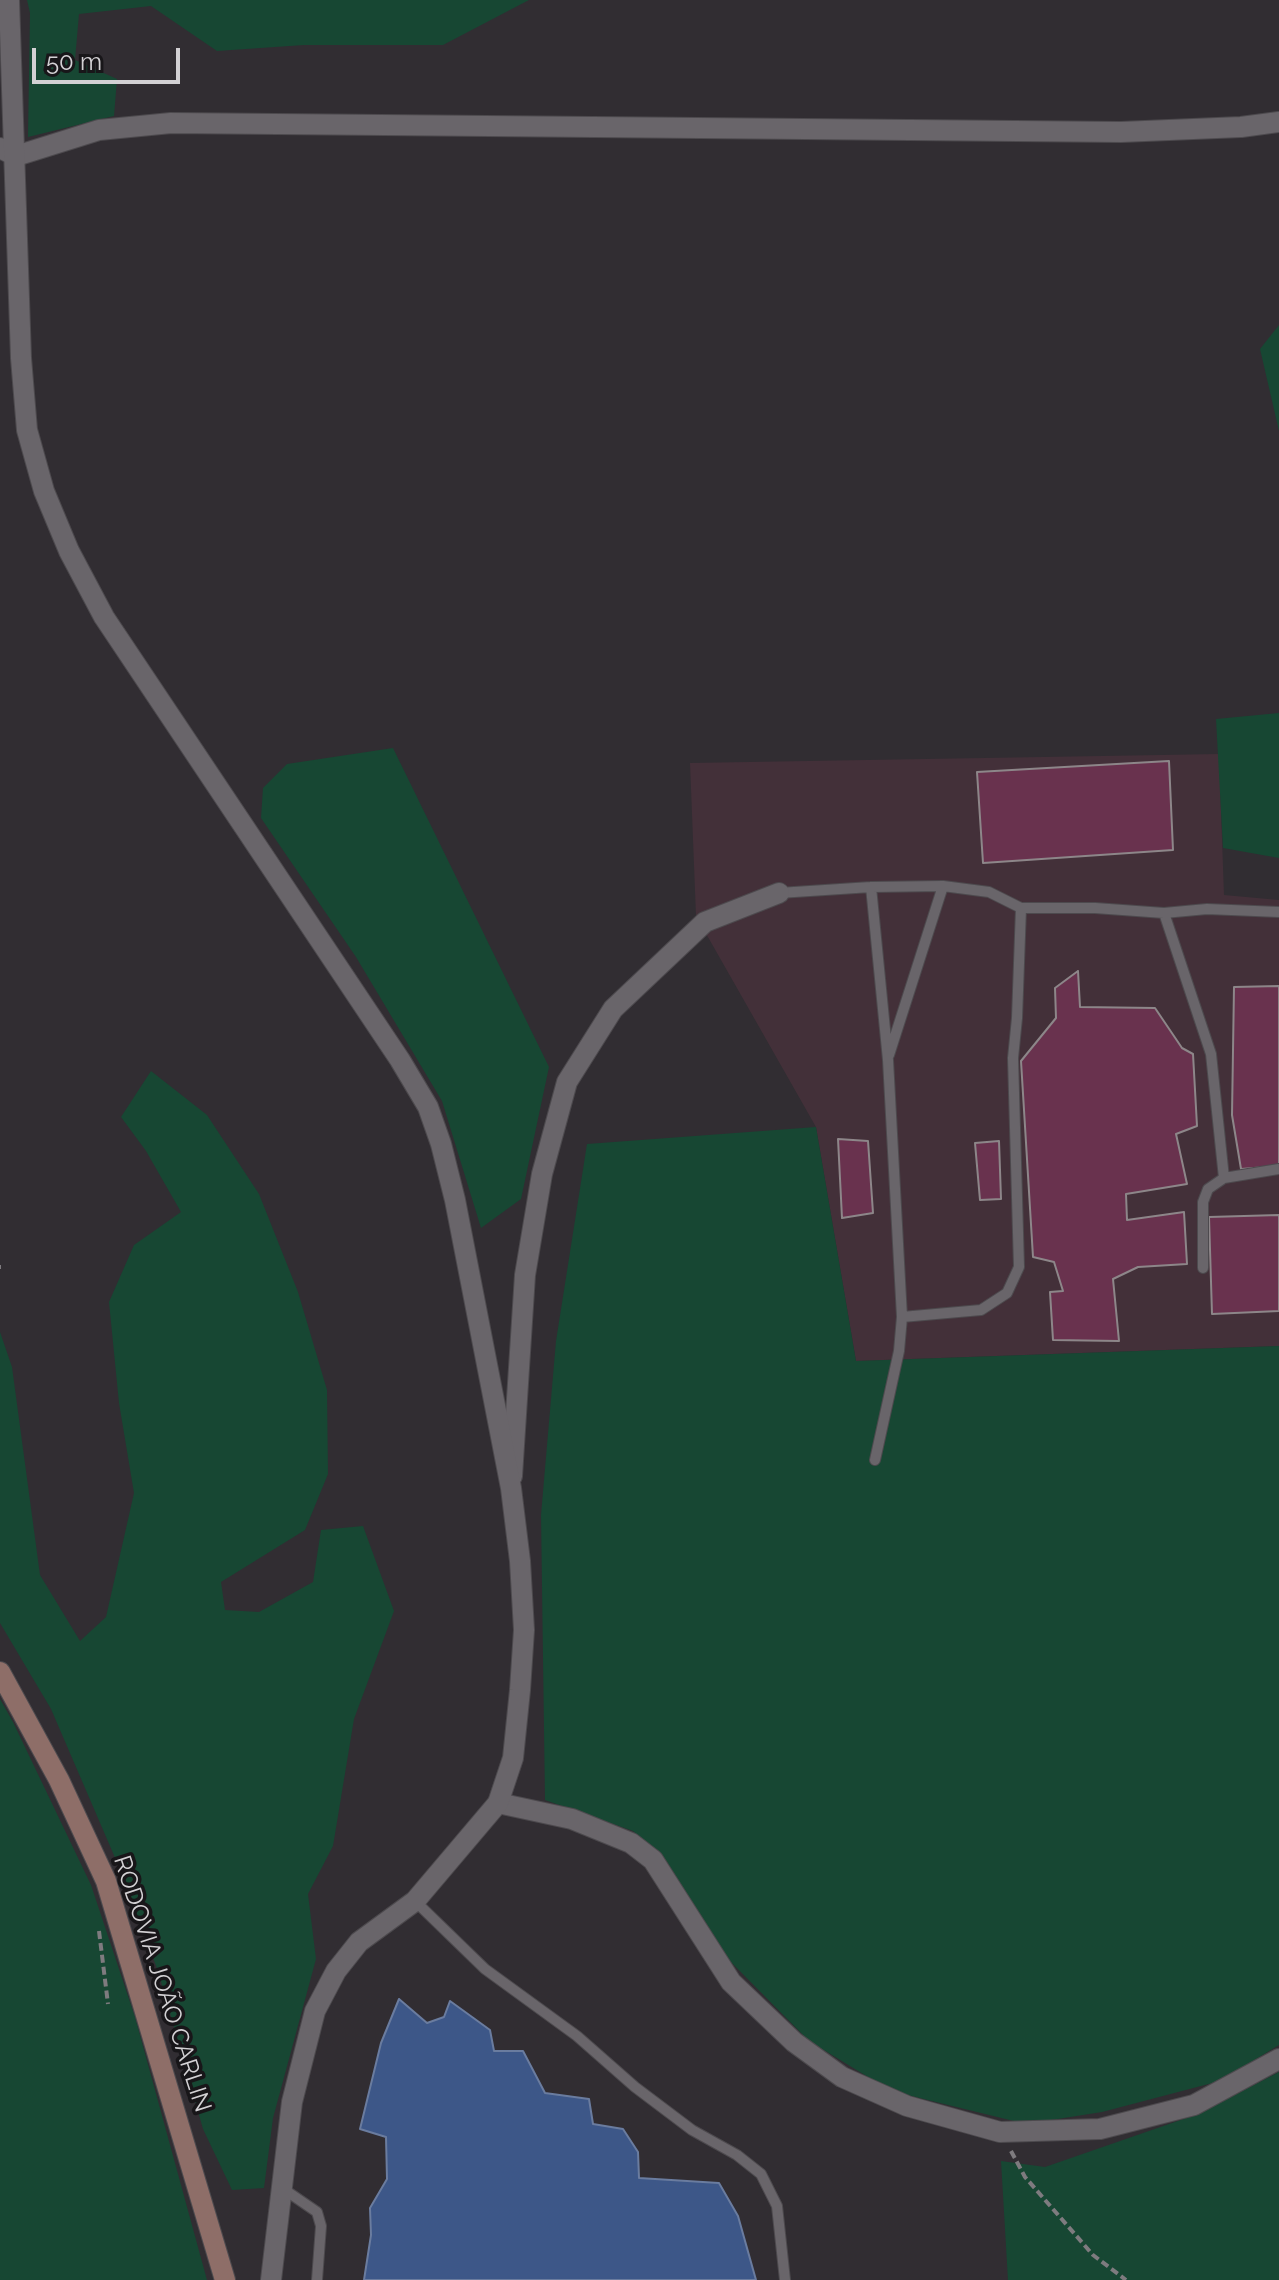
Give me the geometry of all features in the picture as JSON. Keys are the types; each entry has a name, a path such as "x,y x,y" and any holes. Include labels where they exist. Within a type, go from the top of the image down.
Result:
{"main road":[{"name":"RODOVIA JOÃO CARLIN","path":"0,1672 59,1780 106,1881 225,2280"}],"street":[{"path":"9,0 8,152 24,401 27,430 44,491 69,551 104,617 400,1060 428,1107 455,1200 511,1488 520,1561 524,1630 513,1758 498,1803 415,1901 359,1942 336,1971 315,2011 292,2102 271,2280"},
{"path":"8,152 99,130 171,123 1121,132 1241,127 1279,122"},
{"path":"511,1488 525,1275 542,1174 567,1082 613,1009 705,922 779,893"},
{"path":"498,1803 572,1819 631,1843 653,1860 731,1982 794,2042 842,2077 907,2106 1000,2132 1100,2129 1194,2105 1279,2059"}],"lane":[{"path":"888,1060 943,886"},
{"path":"779,893 943,886 989,892 1021,908 1095,908 1164,913 1207,909 1279,912"},
{"path":"871,887 888,1060 902,1317 899,1351 875,1460"},
{"path":"902,1317 981,1310 1007,1293 1019,1267 1013,1058 1021,908"},
{"path":"1164,913 1211,1054 1224,1178"},
{"path":"1203,1268 1203,1202 1208,1189 1224,1178 1279,1169"},
{"path":"415,1901 485,1969 577,2036 635,2087 692,2130 737,2155 761,2174 777,2206 785,2280"},
{"path":"282,2188 317,2212 321,2226 317,2280"}],"path":[{"path":"1000,2132 1025,2177 1093,2255 1126,2280"}],"shaded area":[{"path":"1219,754 1224,895 1279,900 1279,1346 856,1361 816,1127 696,916 690,763"}],"green space":[{"path":"27,0 529,0 443,45 304,45 217,51 151,6 79,14 75,60 117,79 114,116 28,137 30,13"},
{"path":"1279,325 1279,431 1260,349"},
{"path":"1279,713 1279,858 1223,848 1216,719"},
{"path":"393,748 549,1067 521,1199 481,1228 442,1101 356,957 261,818 263,788 287,764"},
{"path":"151,1071 207,1115 259,1194 298,1292 327,1390 328,1474 305,1530 221,1582 225,1610 259,1612 313,1582 321,1530 363,1526 394,1611 354,1719 333,1846 308,1894 316,1959 273,2118 264,2188 232,2190 203,2129 158,1971 116,1860 51,1709 0,1623 0,1332 12,1367 40,1575 80,1641 106,1617 134,1493 119,1403 109,1302 134,1245 181,1212 146,1151 121,1117"},
{"path":"816,1127 856,1361 1279,1346 1279,2045 1220,2081 1102,2112 1026,2124 891,2091 809,2041 722,1953 667,1862 633,1831 545,1800 541,1515 556,1341 587,1144"},
{"path":"0,1699 91,1885 135,2017 207,2280 0,2280"},
{"path":"1279,2072 1279,2280 1008,2280 1001,2161 1045,2167 1198,2114"}],"water":[{"path":"399,1999 427,2023 444,2017 450,2001 490,2030 494,2051 523,2051 545,2093 589,2099 593,2124 623,2129 638,2152 639,2178 719,2183 738,2216 756,2280 364,2280 371,2235 370,2208 387,2179 386,2137 360,2129 381,2043"}],"building":[{"path":"1169,761 1173,850 983,863 977,772"},
{"path":"1078,971 1080,1007 1155,1008 1182,1048 1193,1054 1197,1126 1176,1134 1187,1184 1126,1194 1127,1220 1184,1212 1187,1264 1138,1267 1113,1279 1119,1341 1053,1340 1050,1292 1063,1291 1054,1262 1033,1257 1021,1061 1056,1018 1055,988"},
{"path":"1279,986 1279,1166 1241,1169 1232,1115 1234,987"},
{"path":"838,1139 868,1141 873,1213 842,1218"},
{"path":"999,1141 1001,1199 980,1200 975,1143"},
{"path":"1279,1215 1279,1311 1212,1314 1209,1217"}]}
